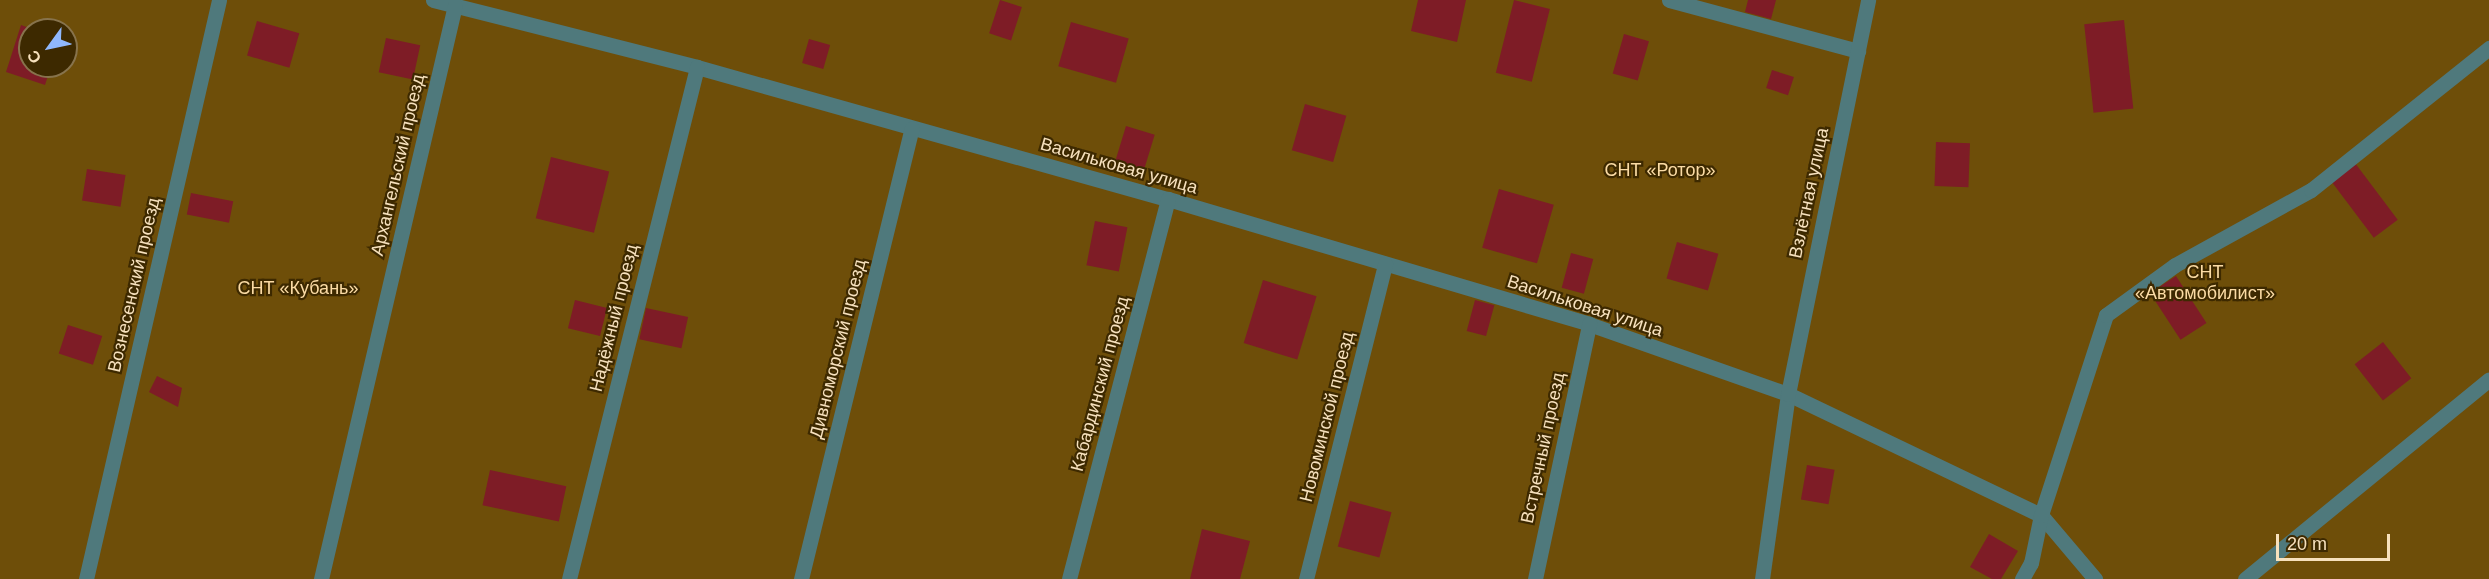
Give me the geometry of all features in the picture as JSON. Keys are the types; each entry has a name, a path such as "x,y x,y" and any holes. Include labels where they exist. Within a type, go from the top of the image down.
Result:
{"street":[{"name":"Вознесенский проезд","path":"86,579 219,0"},
{"name":"Васильковая улица","path":"433,0 697,67 1168,199 1589,324 1788,394 2041,515"},
{"path":"1669,0 1858,51"},
{"name":"Взлётная улица","path":"1762,579 1788,394 1868,0"},
{"name":"Архангельский проезд","path":"321,579 456,6"},
{"path":"2022,579 2031,563 2041,515 2106,315 2175,266 2311,190 2489,48"},
{"name":"Надёжный проезд","path":"569,579 697,67"},
{"name":"Дивноморский проезд","path":"801,579 912,128"},
{"name":"Кабардинский проезд","path":"1069,579 1168,199"},
{"name":"Новоминской проезд","path":"1306,579 1385,264"},
{"name":"Встречный проезд","path":"1535,579 1589,324"},
{"path":"2245,579 2489,379"},
{"path":"2041,515 2095,579"}],"green space":[{"path":"0,0 2489,0 2489,579 0,579"}],"building":[{"path":"1000,0 1022,7 1011,40 989,33"},
{"path":"1418,0 1466,0 1457,42 1411,31"},
{"path":"1514,0 1550,9 1532,82 1496,73"},
{"path":"1748,0 1776,0 1771,19 1745,12"},
{"path":"2124,20 2133,109 2094,113 2084,24"},
{"path":"257,21 299,33 289,68 247,56"},
{"path":"1071,22 1129,39 1116,83 1058,66"},
{"path":"18,34 18,76 6,72"},
{"path":"1624,34 1649,41 1638,81 1613,73"},
{"path":"386,38 420,45 413,80 379,72"},
{"path":"809,39 830,45 823,69 802,63"},
{"path":"1772,70 1794,77 1788,95 1766,88"},
{"path":"24,78 47,78 45,85"},
{"path":"1305,104 1346,116 1333,162 1292,150"},
{"path":"1126,126 1155,135 1142,175 1114,166"},
{"path":"1936,142 1970,143 1968,187 1934,186"},
{"path":"551,157 609,172 594,233 536,218"},
{"path":"2355,163 2398,220 2374,238 2331,181"},
{"path":"87,169 126,175 121,207 82,201"},
{"path":"1499,189 1554,205 1537,263 1482,248"},
{"path":"191,193 233,201 229,223 187,215"},
{"path":"1095,221 1127,227 1119,271 1086,265"},
{"path":"1677,242 1718,254 1708,290 1667,279"},
{"path":"1571,253 1593,259 1584,294 1562,288"},
{"path":"2176,276 2206,323 2181,340 2150,293"},
{"path":"1263,280 1317,296 1297,359 1244,343"},
{"path":"575,300 607,308 600,336 568,328"},
{"path":"1475,300 1494,305 1486,336 1467,331"},
{"path":"646,308 688,317 681,348 639,339"},
{"path":"68,325 102,336 93,365 59,354"},
{"path":"2383,342 2411,378 2383,400 2355,364"},
{"path":"157,376 182,388 178,407 149,392"},
{"path":"1807,465 1835,470 1828,504 1801,499"},
{"path":"490,470 566,486 559,521 483,505"},
{"path":"1350,501 1392,512 1379,558 1338,546"},
{"path":"1202,529 1250,541 1240,579 1190,579"},
{"path":"1989,534 2018,551 2001,579 1992,579 1970,567"}],"park label":[{"name":"СНТ «Ротор»","path":"1660,170"},
{"name":"СНТ «Автомобилист»","path":"2205,283"},
{"name":"СНТ «Кубань»","path":"298,288"}]}
